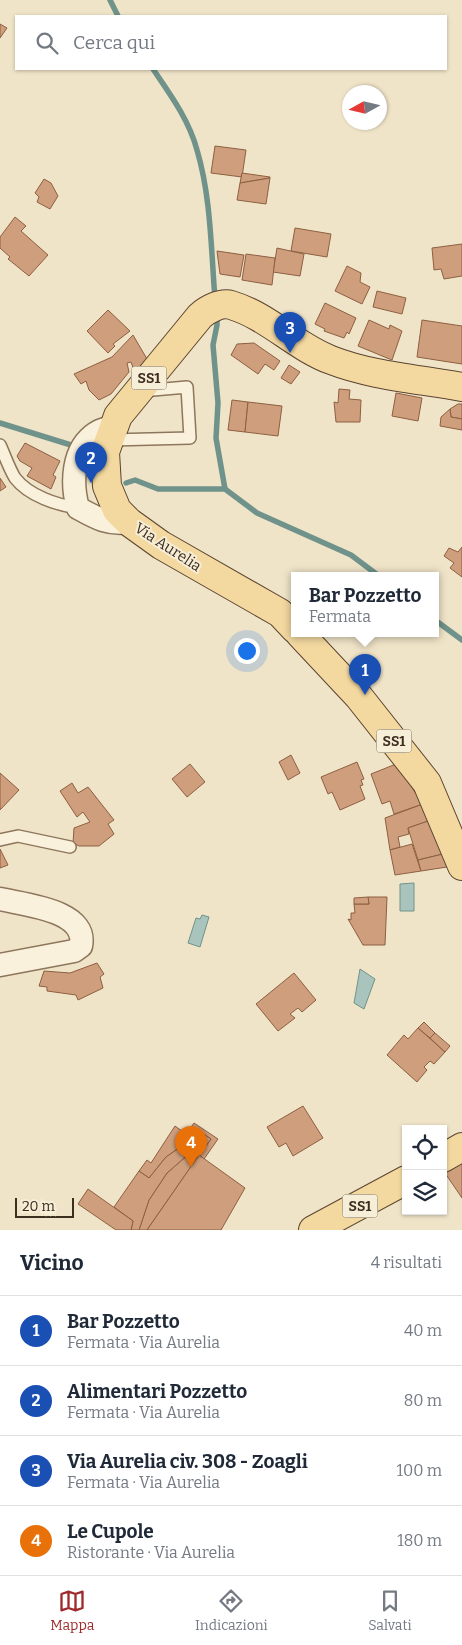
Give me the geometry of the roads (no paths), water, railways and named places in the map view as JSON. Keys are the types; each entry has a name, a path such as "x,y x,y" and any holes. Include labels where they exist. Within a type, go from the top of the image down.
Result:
{"main road":[{"name":"SS1","path":"104,440 118,416 138,391 217,308 248,313 331,360 370,371 462,387"},
{"name":"Via Aurelia","path":"104,440 107,486 117,510 129,522 161,545 280,613 291,625"},
{"name":"SS1","path":"303,637 359,696 427,783 462,866"},
{"path":"447,1156 462,1147"},
{"name":"SS1","path":"314,1230 402,1182"}],"street":[{"path":"104,440 77,463 72,479 78,508 103,521 114,524 129,522"},
{"path":"0,899 66,915 77,926 82,938 81,946 74,951 0,965"}],"lane":[{"path":"104,440 190,438 187,387 138,391"},
{"path":"0,445 16,478 30,491 62,506 78,508"},
{"path":"0,840 18,836 70,847"}],"water":[{"path":"414,883 414,911 400,911 400,884"},
{"path":"202,915 209,917 200,947 188,943 196,918 200,919"},
{"path":"360,969 375,979 364,1009 354,1003"}],"waterway":[{"path":"110,0 118,15"},
{"path":"154,70 189,128 202,168 208,205 215,299"},
{"path":"217,315 213,345 218,403 216,438 225,489"},
{"path":"0,423 71,445"},
{"path":"126,483 135,480 158,489 225,489 257,513 351,555 374,572"},
{"path":"439,623 462,640"}],"place":[{"name":"Via Aurelia civ. 308 - Zoagli","path":"290,353"},
{"name":"Alimentari Pozzetto","path":"91,483"},
{"name":"Bar Pozzetto","path":"365,695"},
{"name":"Le Cupole","path":"191,1167"}]}
